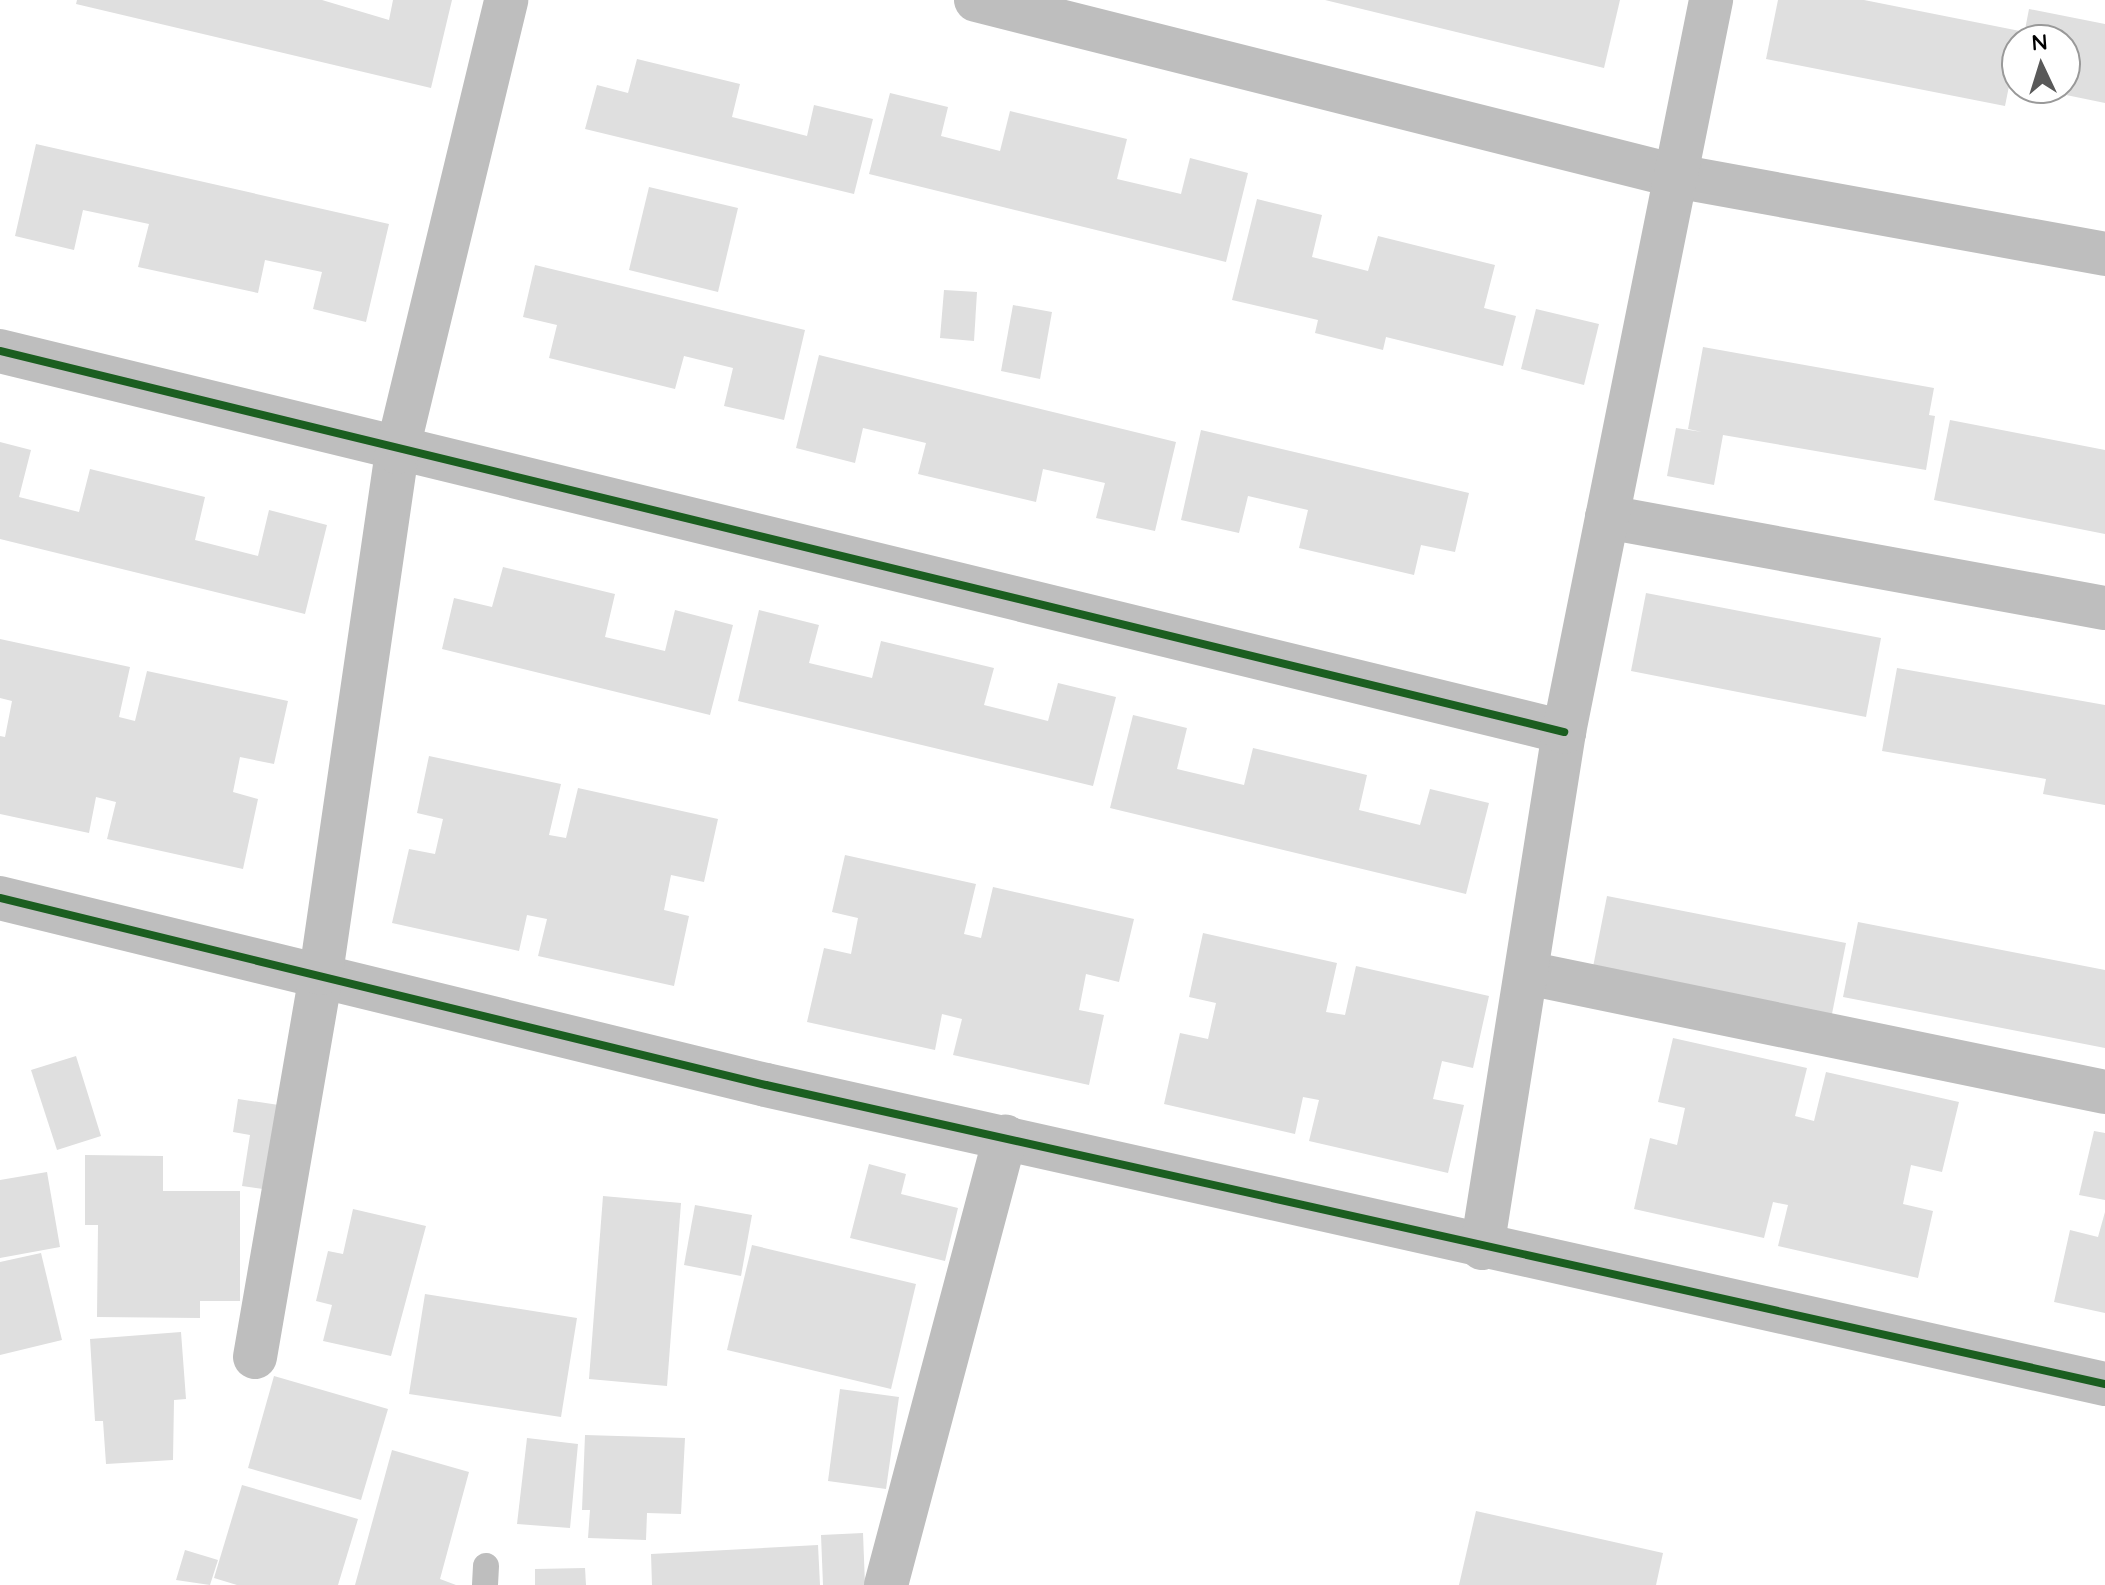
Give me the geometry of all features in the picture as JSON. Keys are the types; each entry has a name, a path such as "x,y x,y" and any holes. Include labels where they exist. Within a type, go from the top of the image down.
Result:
{"street":[{"path":"255,1357 321,973 397,452 506,0"},
{"path":"976,0 1676,176 2105,254"},
{"path":"1482,1248 1564,732 1711,0"},
{"path":"0,351 397,452 1564,732"},
{"path":"1607,517 2105,608"},
{"path":"0,898 321,973 766,1085 1482,1248 2105,1384"},
{"path":"1527,973 2105,1092"},
{"path":"886,1585 1005,1137"}],"building":[{"path":"77,0 322,0 389,20 393,0 452,0 431,88 76,4"},
{"path":"1325,0 1620,0 1604,68"},
{"path":"1778,0 1864,0 2001,27 2001,104 2005,104 2005,106 1766,59"},
{"path":"2029,9 2105,24 2105,103 2081,98 2081,24 2026,24"},
{"path":"637,59 740,84 732,117 807,136 814,105 873,119 854,194 585,129 597,85 628,93"},
{"path":"890,93 948,107 941,136 1000,151 1010,111 1127,139 1117,179 1181,194 1190,158 1248,173 1226,262 869,174"},
{"path":"36,144 389,224 366,322 313,309 322,272 265,260 258,293 138,267 149,224 83,210 74,250 15,236"},
{"path":"649,187 738,208 718,292 629,270"},
{"path":"1257,199 1322,215 1312,257 1368,271 1378,236 1495,265 1484,308 1516,316 1503,366 1386,337 1383,350 1315,333 1318,320 1232,300"},
{"path":"535,265 805,330 784,420 724,406 733,368 684,356 675,389 549,358 557,325 523,317"},
{"path":"944,290 977,292 974,341 940,338"},
{"path":"1013,305 1052,312 1040,379 1001,371"},
{"path":"1536,309 1599,324 1584,385 1521,369"},
{"path":"1703,347 1934,388 1929,415 1935,416 1926,470 1723,435 1714,485 1667,476 1676,428 1702,432 1688,429"},
{"path":"819,355 1176,442 1155,531 1096,518 1105,483 1043,469 1036,502 918,474 926,443 863,428 855,463 796,448"},
{"path":"1950,420 2105,450 2105,534 1934,500"},
{"path":"1201,430 1469,493 1455,552 1421,545 1414,575 1299,548 1308,510 1248,496 1239,533 1181,520"},
{"path":"0,442 31,450 19,497 79,512 90,469 205,497 195,540 258,556 269,510 327,525 305,614 0,539"},
{"path":"503,567 615,594 605,637 665,651 675,610 733,625 710,715 442,649 454,598 492,607"},
{"path":"1646,593 1881,638 1866,717 1631,671"},
{"path":"759,610 819,625 809,663 872,678 881,641 994,668 984,705 1048,721 1058,683 1116,697 1093,786 738,701"},
{"path":"0,639 130,667 119,717 135,721 147,671 288,701 274,764 240,757 233,792 258,799 243,869 107,839 116,802 96,797 89,833 0,814 0,736 5,737 12,701 0,698"},
{"path":"1897,668 2105,705 2105,805 2043,794 2046,779 1882,751"},
{"path":"1133,715 1187,728 1177,769 1244,785 1253,748 1367,775 1359,810 1420,825 1430,789 1489,803 1466,894 1110,808"},
{"path":"429,756 561,784 549,835 566,838 578,788 718,819 704,882 671,875 664,910 689,916 674,986 538,956 547,919 527,915 519,951 392,923 409,849 435,854 443,819 417,813"},
{"path":"845,855 976,884 964,934 981,938 993,887 1134,919 1119,982 1086,974 1079,1010 1104,1015 1089,1085 953,1055 962,1019 942,1014 935,1050 807,1022 824,948 851,954 858,918 832,912"},
{"path":"1607,896 1846,943 1831,1019 1592,972"},
{"path":"1858,922 2105,970 2105,1048 1843,997"},
{"path":"1203,933 1337,963 1326,1012 1345,1015 1356,966 1489,996 1473,1068 1442,1061 1433,1099 1464,1105 1448,1173 1309,1141 1319,1100 1303,1097 1295,1134 1164,1104 1180,1033 1208,1039 1216,1003 1189,997"},
{"path":"1673,1038 1807,1068 1795,1116 1814,1121 1826,1072 1959,1102 1942,1172 1911,1165 1903,1204 1933,1211 1918,1278 1778,1246 1788,1205 1773,1202 1764,1238 1634,1209 1650,1138 1677,1145 1685,1108 1658,1102"},
{"path":"76,1056 101,1136 57,1150 31,1070"},
{"path":"238,1099 292,1107 278,1191 242,1186 250,1135 233,1132"},
{"path":"2094,1131 2105,1133 2105,1200 2079,1195"},
{"path":"85,1155 163,1156 163,1191 240,1191 240,1301 200,1301 200,1318 97,1317 98,1225 85,1225"},
{"path":"869,1164 906,1174 901,1194 958,1208 945,1261 850,1238"},
{"path":"47,1172 60,1247 0,1258 0,1180"},
{"path":"603,1196 681,1203 667,1386 589,1379"},
{"path":"695,1205 752,1215 741,1276 684,1265"},
{"path":"353,1209 426,1226 391,1356 323,1341 332,1305 316,1301 328,1251 343,1254"},
{"path":"2105,1212 2105,1313 2054,1302 2070,1230 2098,1237"},
{"path":"752,1245 916,1284 891,1389 727,1350"},
{"path":"41,1253 62,1340 0,1355 0,1262"},
{"path":"425,1294 577,1318 561,1417 409,1394"},
{"path":"181,1332 186,1399 174,1400 173,1460 106,1464 103,1421 95,1421 90,1339"},
{"path":"274,1376 388,1409 361,1500 248,1468"},
{"path":"840,1389 899,1397 886,1489 828,1481"},
{"path":"585,1435 685,1438 681,1514 647,1513 646,1540 588,1538 590,1510 582,1510"},
{"path":"527,1438 578,1444 570,1528 517,1524"},
{"path":"392,1450 469,1472 440,1579 456,1585 355,1585"},
{"path":"242,1485 358,1519 338,1585 237,1585 214,1578"},
{"path":"1476,1511 1663,1553 1656,1585 1459,1585"},
{"path":"863,1533 865,1585 823,1585 821,1535"},
{"path":"818,1545 820,1585 652,1585 651,1554"},
{"path":"185,1550 218,1560 210,1585 176,1580"},
{"path":"585,1568 586,1585 535,1585 535,1569"}],"cycle path":[{"path":"0,351 1564,732"},
{"path":"0,898 766,1085 2105,1384"}]}
